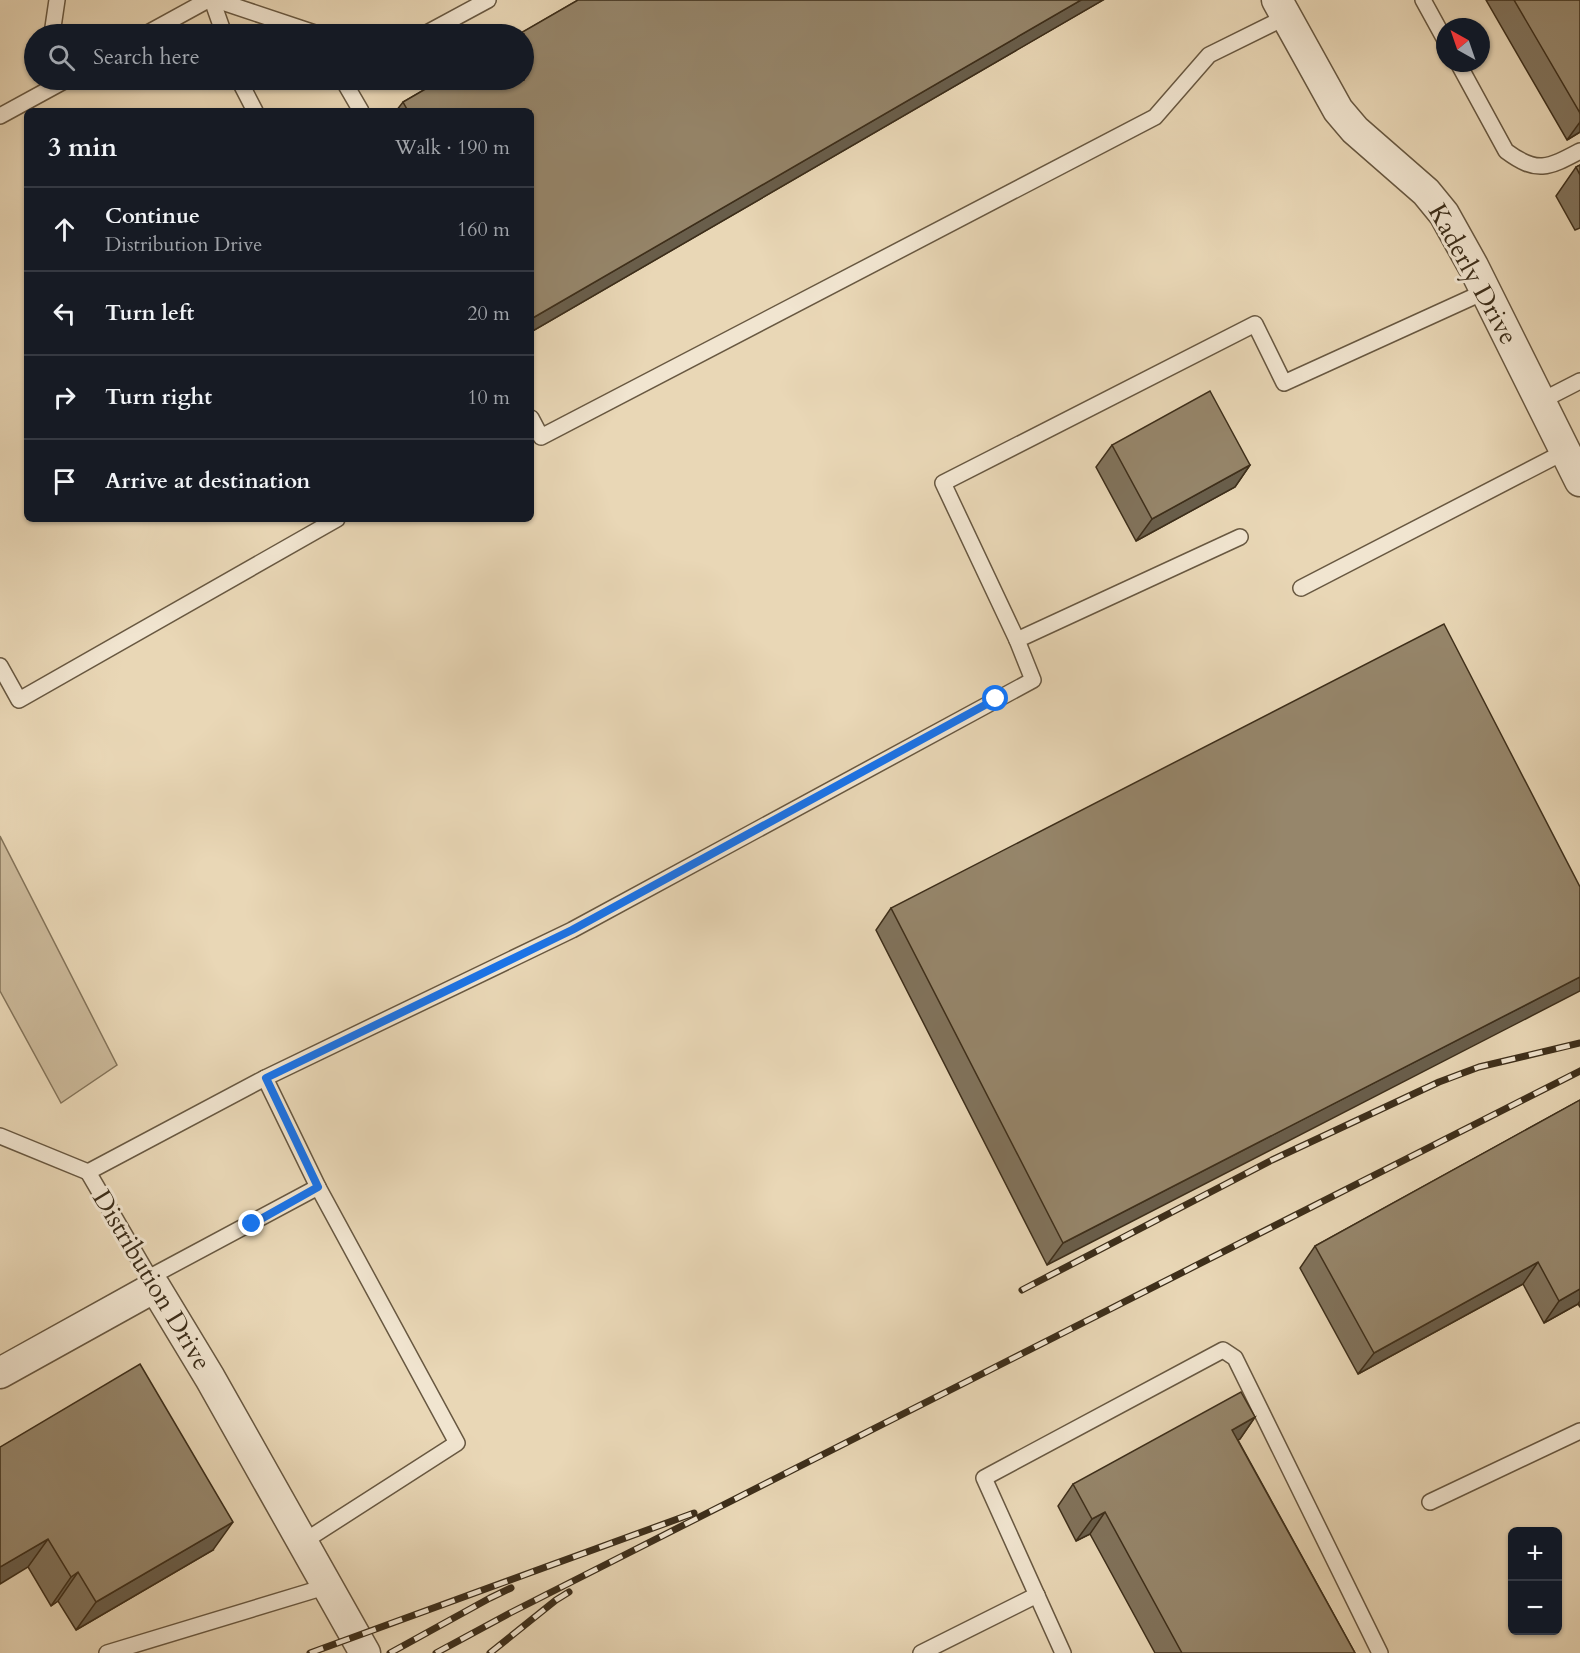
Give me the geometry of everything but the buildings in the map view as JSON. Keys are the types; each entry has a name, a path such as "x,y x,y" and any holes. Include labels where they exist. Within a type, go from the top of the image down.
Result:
{"street":[{"name":"Kaderly Drive","path":"1282,8 1338,110 1355,130 1426,192 1444,214 1486,291 1580,481"},
{"path":"0,1373 152,1282"},
{"name":"Distribution Drive","path":"152,1282 210,1378 365,1653"}],"lane":[{"path":"53,24 57,0"},
{"path":"212,0 220,24"},
{"path":"165,24 212,0 287,24"},
{"path":"444,24 488,0"},
{"path":"1423,0 1436,24"},
{"path":"534,424 541,437 1155,117 1209,55 1282,8"},
{"path":"1463,72 1506,151 1517,159 1529,166 1554,165 1580,151"},
{"path":"0,116 48,90"},
{"path":"244,90 253,108"},
{"path":"349,90 359,108"},
{"path":"1240,537 1017,640 943,483 1255,324 1284,383 1486,291"},
{"path":"1541,401 1580,381"},
{"path":"1301,588 1566,451"},
{"path":"0,666 19,700 332,522"},
{"name":"Distribution Drive","path":"152,1282 88,1172 266,1078 572,930 1033,680 1017,640"},
{"path":"266,1078 318,1187 457,1443 303,1542"},
{"path":"0,1136 88,1172"},
{"path":"152,1282 318,1187"},
{"path":"1064,1653 984,1478 1223,1350 1235,1358 1380,1653"},
{"path":"1430,1502 1580,1431"},
{"path":"107,1653 328,1586"},
{"path":"921,1653 1037,1595"}],"shaded area":[{"path":"0,836 117,1065 61,1103 0,991"}],"railway":[{"path":"1022,1290 1272,1160 1439,1082 1479,1067 1580,1043"},
{"path":"436,1653 510,1613 1580,1071"},
{"path":"310,1653 694,1513"},
{"path":"390,1653 511,1588"},
{"path":"490,1653 569,1592"}],"route":[{"path":"252,1224 318,1187 266,1078 572,930 996,699"}]}
